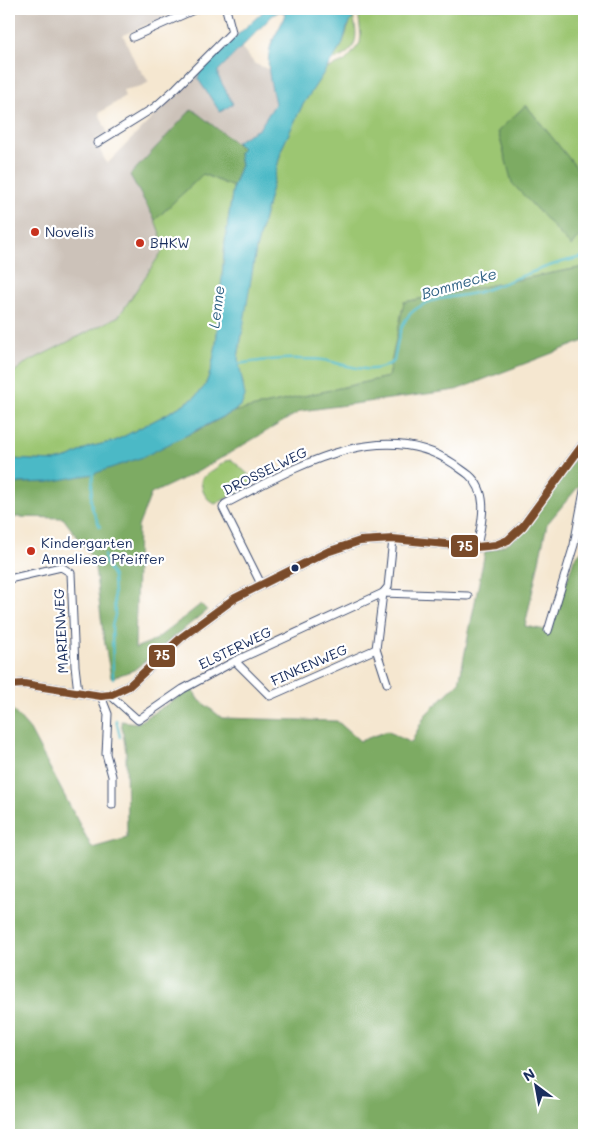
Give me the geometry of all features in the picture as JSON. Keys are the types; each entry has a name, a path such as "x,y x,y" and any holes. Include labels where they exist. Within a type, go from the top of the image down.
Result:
{"street":[{"path":"133,38 196,9"},
{"path":"97,143 155,107 232,32 226,9"},
{"path":"9,685 24,684 106,695 129,686 182,637 235,598 327,552 360,541 392,539 477,547 496,545 508,540 523,526 584,443"},
{"name":"DROSSELWEG","path":"261,584 222,508 225,504 300,465 344,450 383,444 415,447 445,458 471,476 480,492 484,508 477,547"},
{"path":"548,631 574,545 584,490"},
{"path":"387,683 376,649 383,592 388,587 392,539"},
{"name":"MARIENWEG","path":"9,578 61,567 71,573 78,692"},
{"path":"383,592 468,596"},
{"name":"ELSTERWEG","path":"106,695 138,720 183,689 235,661 383,592"},
{"name":"FINKENWEG","path":"235,661 270,696 376,649"},
{"path":"106,695 108,714 106,754 112,776 112,805"}],"shaded area":[{"path":"9,9 181,9 123,35 136,64 149,82 142,86 123,90 125,97 99,113 107,132 95,140 107,164 200,69 233,104 218,76 218,71 241,47 255,64 268,69 275,104 259,129 236,142 192,109 130,175 155,220 165,247 119,316 24,364 13,373 9,385"}],"green space":[{"path":"358,9 584,9 584,177 526,105 498,132 513,183 571,246 584,230 584,267 404,302 388,377 233,412 242,404 243,383 239,371 238,358 247,297 256,249 282,148 302,106 326,69 344,62 360,43"},
{"path":"353,16 356,31 354,44 347,53 332,60 342,45"},
{"path":"526,105 584,177 584,230 571,246 512,183 498,131"},
{"path":"192,109 242,148 239,154 241,165 233,187 203,174 155,220 130,175"},
{"path":"203,174 233,187 225,242 216,345 211,370 205,386 194,398 115,441 89,447 70,457 55,461 9,459 9,385 13,373 24,364 119,316 165,247 155,220"},
{"path":"584,267 584,341 456,390 301,411 199,471 151,494 138,527 135,648 155,640 201,604 207,610 134,670 111,678 103,633 94,560 63,518 16,517 9,522 9,486 20,483 49,482 195,432 233,412 388,377 404,302"},
{"path":"584,447 584,480 547,524 525,626 551,631 574,559 584,548 584,1135 9,1135 9,706 30,730 92,848 127,838 126,752 121,721 137,723 193,688 197,698 222,718 337,721 360,741 387,731 411,743 425,715 459,682 485,552 510,542"},
{"path":"232,460 250,476 254,485 215,504 204,493 202,478 226,461"}],"water":[{"path":"266,9 358,9 347,28 342,45 302,106 282,148 256,249 238,358 245,396 242,404 233,412 143,457 93,474 49,482 20,483 9,486 9,459 55,461 70,457 89,447 115,441 194,398 205,386 211,370 216,345 225,242 233,187 241,165 239,154 242,148 236,142 259,129 275,104 268,65 272,42 285,13 280,11 273,15 218,71 218,76 233,104 220,112 198,79 200,69"}],"waterway":[{"name":"Bommecke","path":"237,364 268,360 311,359 350,367 377,369 394,361 399,335 404,322 420,306 428,302 482,291 545,267 584,257"},
{"path":"93,473 92,508 100,527"},
{"path":"104,555 106,564 113,577 115,615 112,626 113,678"},
{"path":"116,720 120,737"}],"transit line":[{"name":"75","path":"9,685 24,684 101,696 110,695 129,686 182,637 235,598 327,552 360,541 393,539 477,547 496,545 508,540 523,526 584,443"}],"place":[{"name":"Novelis","path":"35,232"},
{"name":"BHKW","path":"140,243"},
{"name":"Kindergarten Anneliese Pfeiffer","path":"31,551"}],"water label":[{"name":"Lenne","path":"217,307"}]}
